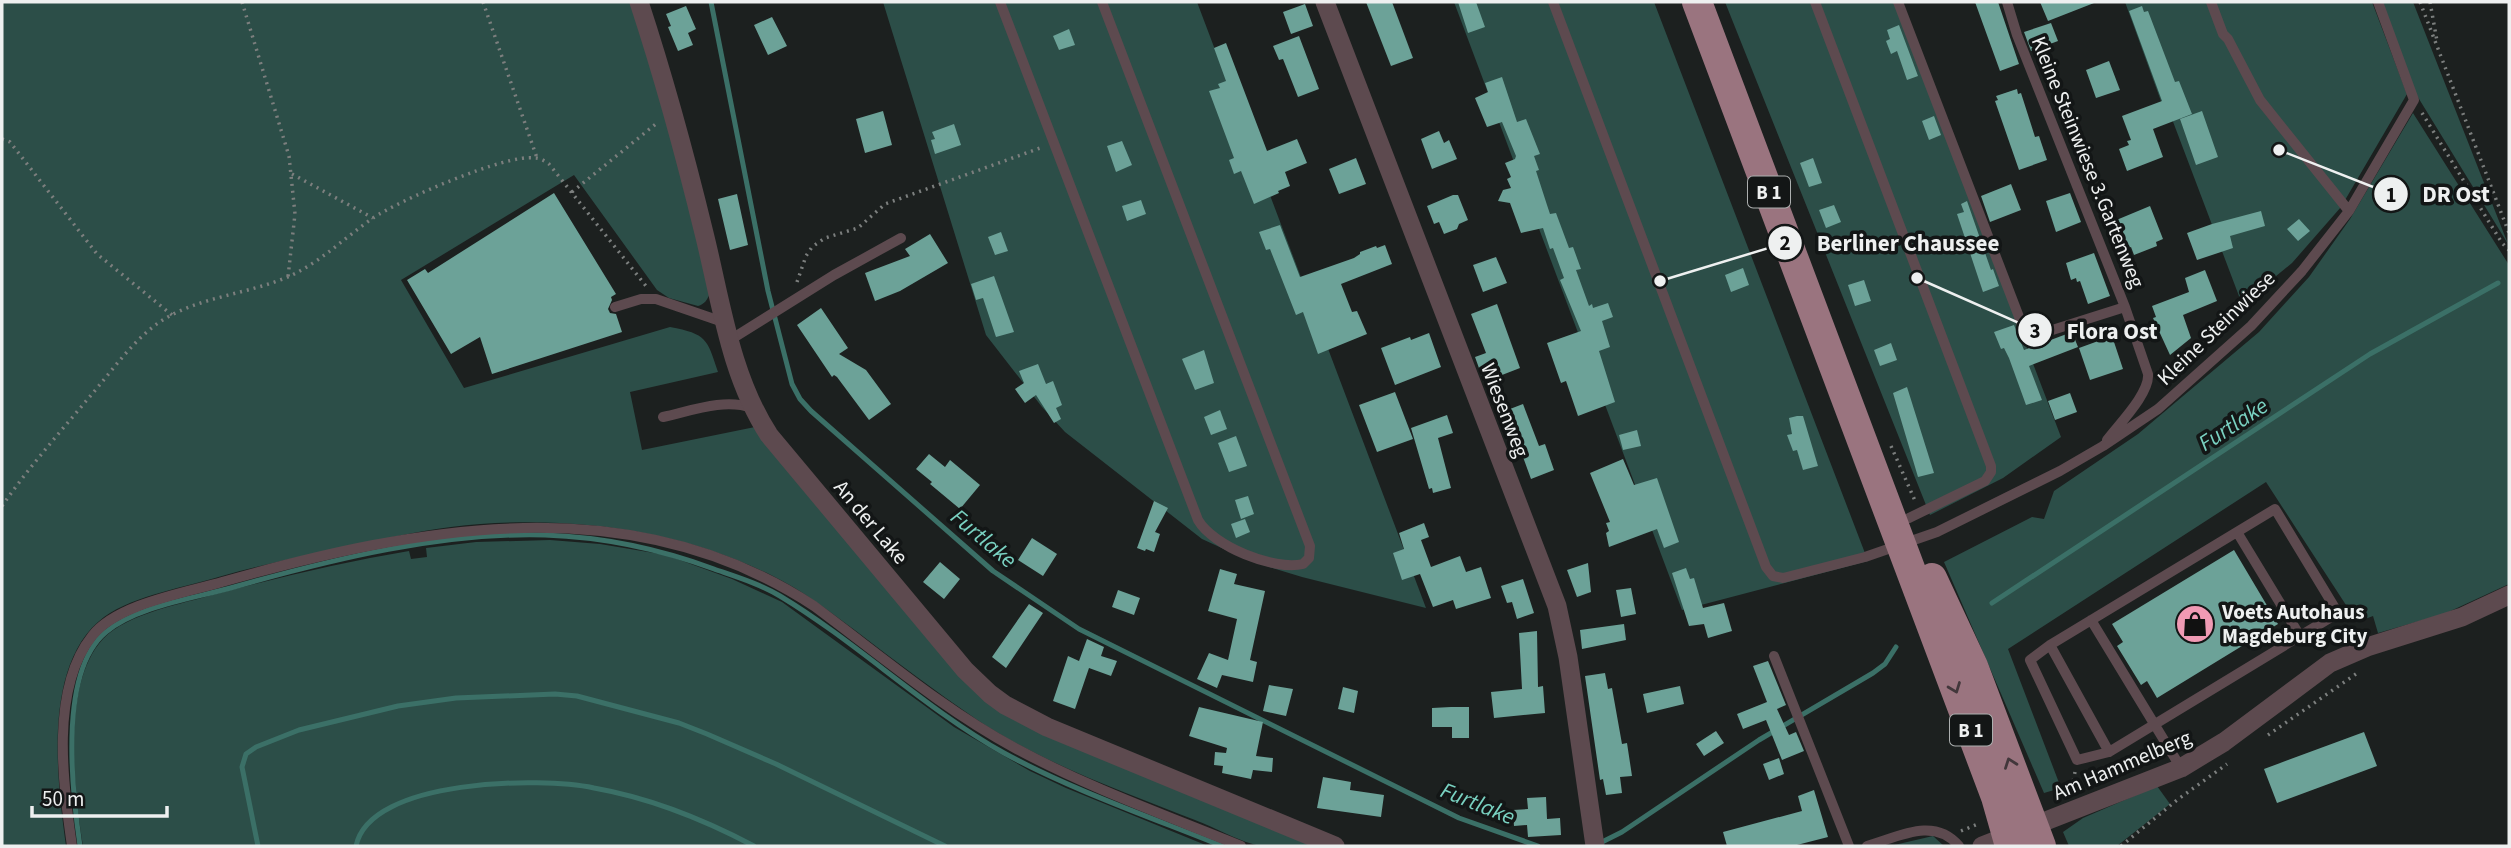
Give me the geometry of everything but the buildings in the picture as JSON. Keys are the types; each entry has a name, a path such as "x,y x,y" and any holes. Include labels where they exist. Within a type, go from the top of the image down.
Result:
{"main road":[{"name":"B 1","path":"1696,2 1854,415 1909,535 1996,797 2015,841"}],"street":[{"name":"An der Lake","path":"639,2 673,110 727,331 753,408 769,435 965,670 1005,705 1047,727 1335,846"},
{"name":"Wiesenweg","path":"1325,2 1557,606 1568,657 1594,838"},
{"name":"Am Hammelberg","path":"2015,841 2181,768 2224,742 2330,663 2367,647 2462,617 2509,595"}],"lane":[{"path":"1000,2 1200,524 1217,540 1242,552 1283,565 1303,564 1310,555 1310,546 1102,2"},
{"path":"1553,2 1767,569 1778,578 1790,578 1909,535 1985,481 1991,472 1991,466 1815,2"},
{"path":"1898,2 2021,322 2032,331 2046,332 2125,307"},
{"name":"Kleine Steinwiese 3.Gartenweg","path":"2007,2 2027,61 2143,356 2148,382 2103,446"},
{"path":"2211,2 2223,34 2260,100 2349,211"},
{"path":"2378,2 2414,100"},
{"name":"Kleine Steinwiese","path":"1909,535 2060,471 2165,404 2251,326 2302,271 2349,211 2414,100"},
{"path":"615,307 641,299 656,299 727,331 768,316 901,238"},
{"path":"663,417 721,404 753,408"},
{"path":"2275,509 2338,613 2109,752 2077,760 2030,660 2091,620 2275,509"},
{"path":"72,846 65,786 66,704 82,653 92,636 107,622 137,608 278,566 431,535 514,527 548,527 582,529 683,547 750,571 791,591 814,606 971,722 1014,748 1067,775 1241,846"},
{"path":"2237,532 2300,636"},
{"path":"2091,620 2181,768"},
{"path":"2050,645 2109,752"},
{"path":"1774,656 1849,846"},
{"path":"1867,846 1934,829 1950,835 1959,846"}],"path":[{"path":"242,2 280,122 291,173 295,214 288,277"},
{"path":"482,2 537,158"},
{"path":"2420,2 2509,233"},
{"path":"2430,2 2440,51"},
{"path":"2414,100 2502,243 2509,250"},
{"path":"572,192 673,110"},
{"path":"2,139 10,142 97,254 172,315"},
{"path":"795,287 812,247 825,238 858,228 885,204 1054,143"},
{"path":"2,506 32,464 121,360 147,332 172,315 288,277 323,257 373,218 429,189 513,160 537,158 549,164 656,299"},
{"path":"291,173 373,218"},
{"path":"2265,737 2364,667"},
{"path":"2065,794 2075,791 2073,782 2077,760"},
{"path":"2121,846 2177,800 2231,761"},
{"path":"1950,835 1977,826 1986,816"}],"green space":[{"path":"2,2 630,2 668,113 710,293 706,301 698,306 669,298 657,290 574,175 401,280 464,388 670,327 692,332 708,345 718,372 630,392 642,450 755,427 966,681 1323,846 1276,847 1253,844 1055,763 976,719 804,594 771,575 734,559 655,535 615,528 533,522 451,527 388,538 286,560 161,592 116,609 84,637 71,663 62,692 58,757 66,846 2,846"},
{"path":"883,2 1197,2 1426,608 1250,561 1202,539 1065,432 1042,407 986,335"},
{"path":"1454,2 1654,2 1868,561 1682,610"},
{"path":"1725,2 1895,2 2061,437 2003,478 1930,515"},
{"path":"2125,2 2372,2 2407,94 2341,207 2292,263 2242,304 2172,119 2162,104"},
{"path":"2382,2 2413,2 2508,244 2416,94"},
{"path":"2413,113 2509,265 2509,584 2444,614 2378,633 2373,616 2357,622 2266,482 2008,649 2061,788 2044,793 1944,562 2032,517 2044,519 2054,491 2138,434 2259,332 2309,277 2350,219"},
{"path":"550,540 600,544 666,555 732,579 782,602 954,727 1030,771 1208,846 83,846 74,768 76,710 81,683 90,659 103,639 126,622 172,606 360,560 409,551 411,559 427,557 426,548 476,542"},
{"path":"2157,786 2170,804 2117,846 2069,846 2063,832 2083,818"},
{"path":"1933,836 1944,846 1890,846"}],"waterway":[{"name":"Furtlake","path":"711,2 768,291 792,384 811,411 993,571 1079,629 1459,818 1538,846"},
{"name":"Furtlake","path":"1992,603 2370,354 2498,283"},
{"path":"80,846 72,765 75,703 81,675 91,650 106,632 150,609 349,557 428,543 506,535 545,535 610,541 694,562 764,588 809,614 946,716 1004,753 1084,791 1222,846"},
{"name":"Furtlake","path":"1600,843 1622,832 1759,740 1873,673 1885,664 1896,647"},
{"path":"258,846 242,767 246,754 256,747 299,730 398,706 456,698 555,694 577,696 679,723 776,764 945,846"},
{"path":"356,846 368,824 392,807 424,795 461,787 537,783 594,788 636,797 696,818 754,846"}],"place":[{"name":"DR Ost","path":"2279,150"},
{"name":"Flora Ost","path":"1917,278"},
{"name":"Berliner Chaussee","path":"1660,281"},
{"name":"Voets Autohaus Magdeburg City","path":"2195,624"}]}
